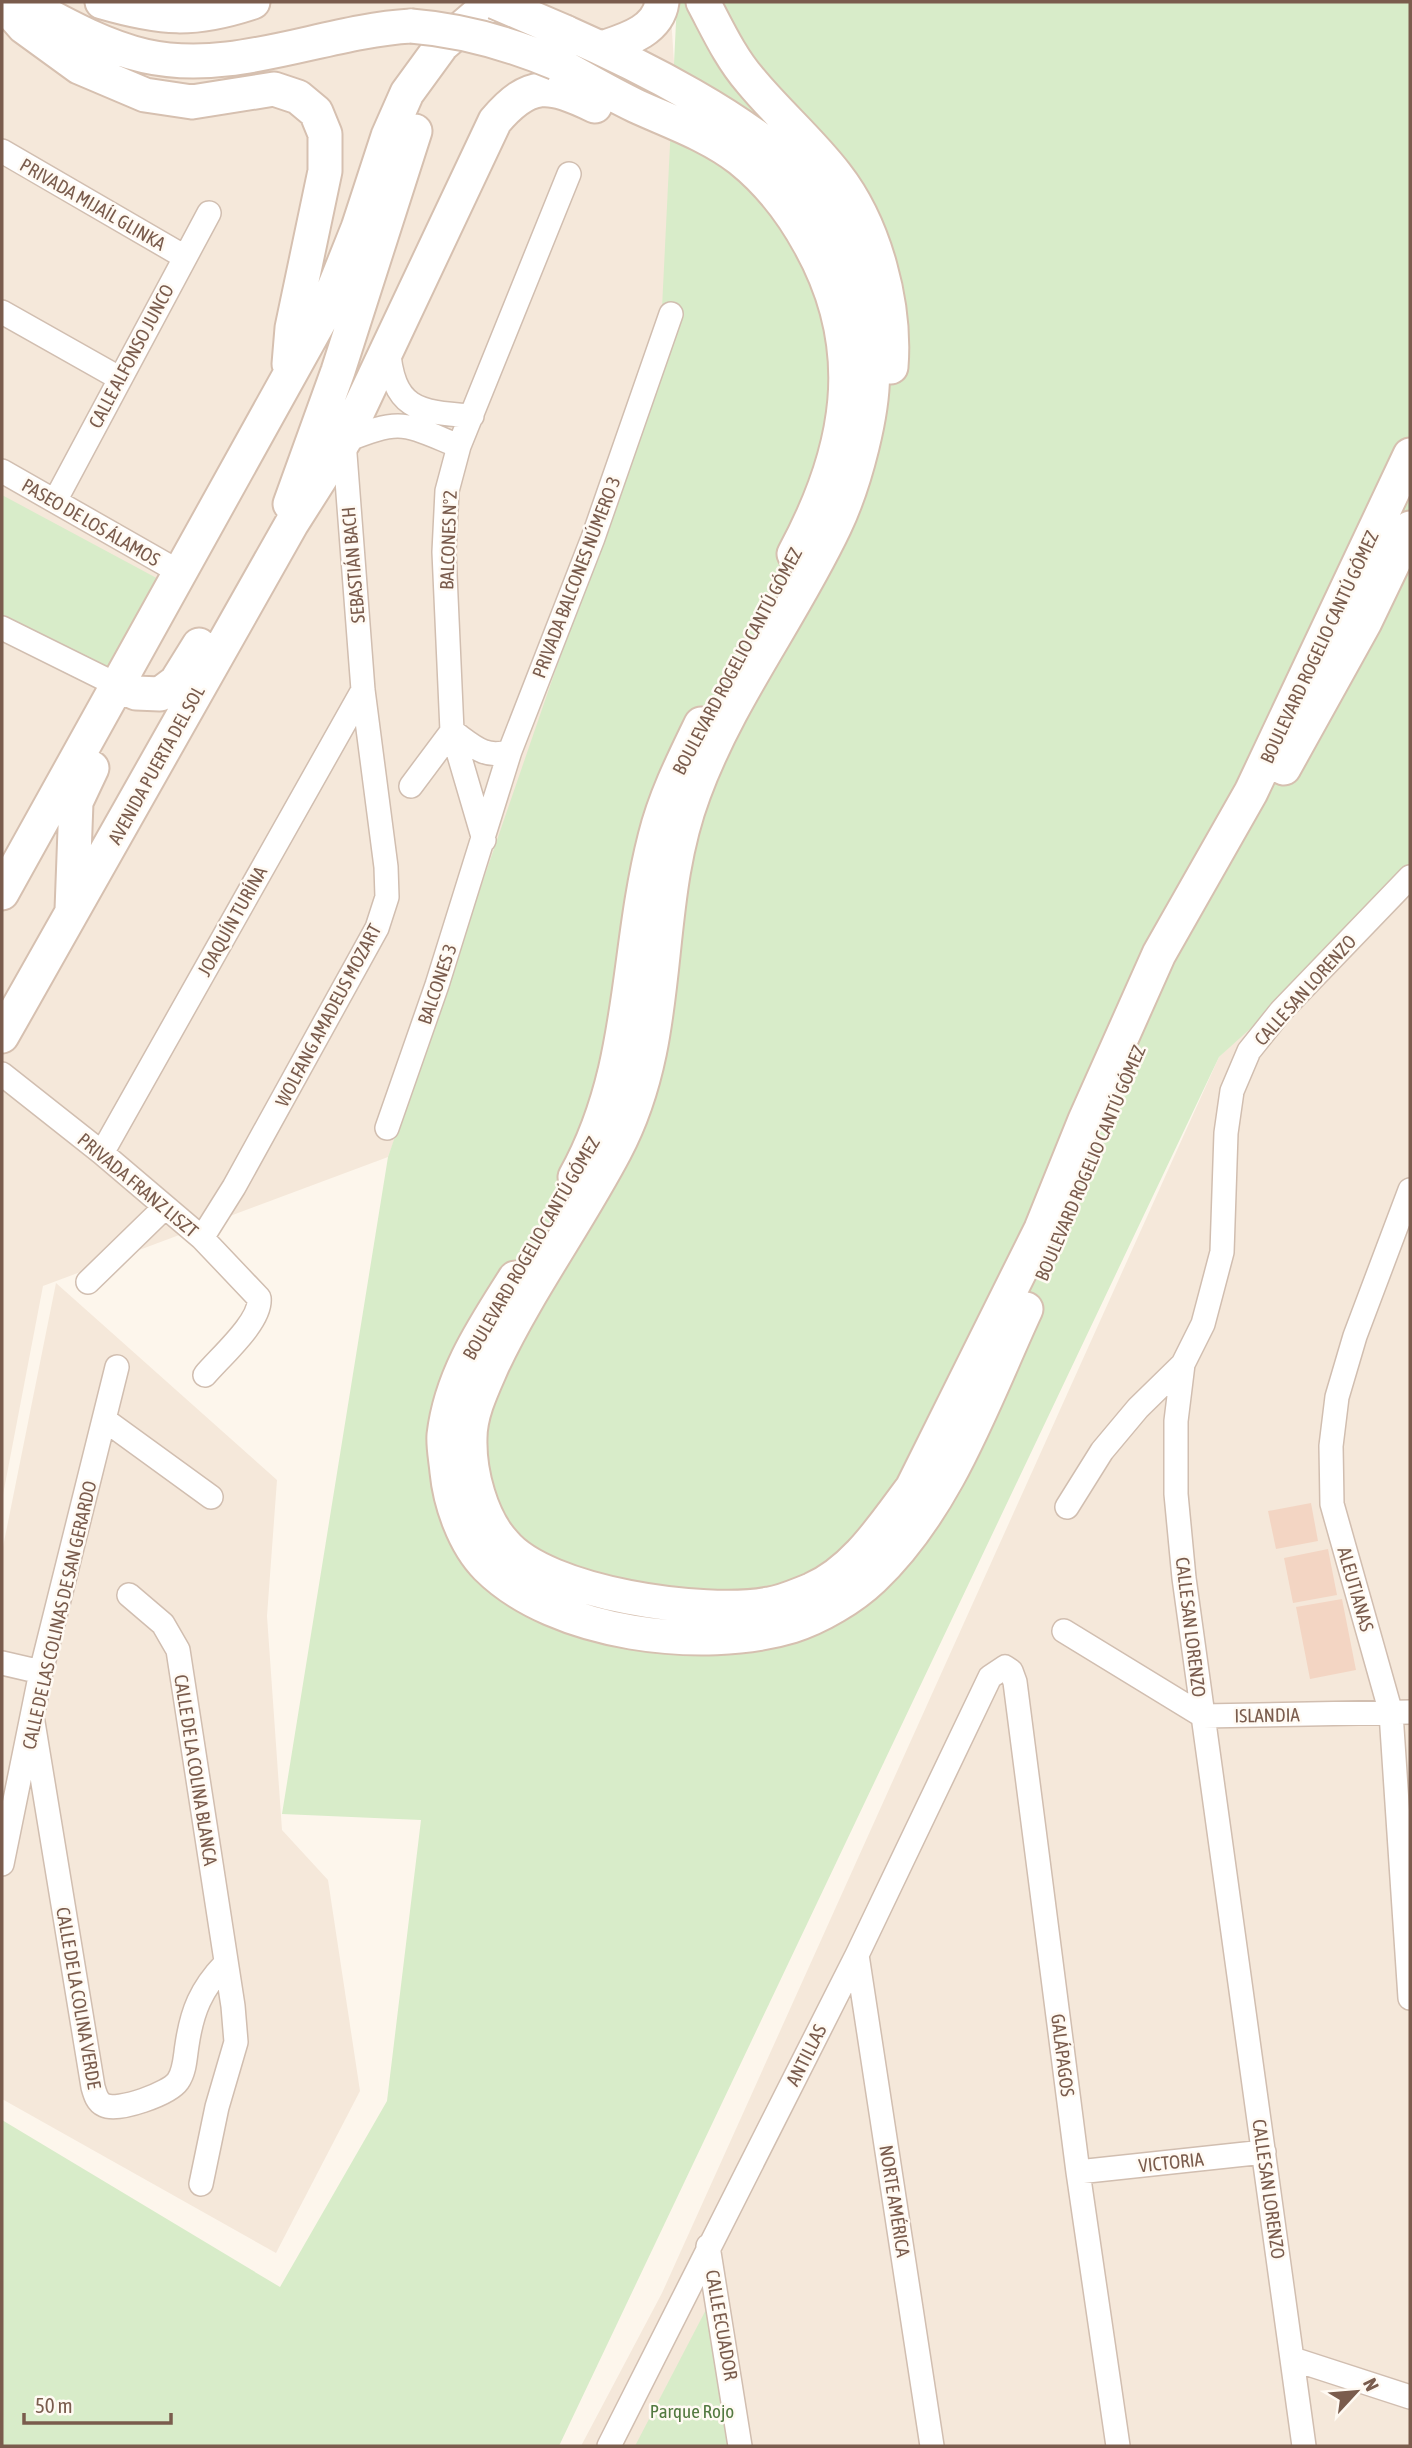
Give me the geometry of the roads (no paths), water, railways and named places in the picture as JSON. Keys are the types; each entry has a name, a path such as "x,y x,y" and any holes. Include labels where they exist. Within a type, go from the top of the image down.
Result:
{"main road":[{"path":"2,2 24,27 79,67 145,95 192,102 274,89 298,97 316,112 325,134 326,171 292,328 288,374"},
{"name":"BOULEVARD ROGELIO CANTÚ GÓMEZ","path":"23,2 106,44 173,61 214,60 360,32 411,26 444,29 491,39 556,63 634,105 710,139 740,159 777,194 824,270 841,322 847,365 839,447 814,517 713,697 670,786 654,838 615,1080 595,1140 473,1343 454,1390 444,1436 449,1492 464,1531 486,1566 516,1591 573,1618 648,1635 727,1637 792,1626 830,1609 872,1579 911,1536 936,1500 1058,1243 1105,1126 1178,963 1364,622 1410,528"},
{"path":"102,2 149,15 186,17 224,11 253,2"},
{"name":"BOULEVARD ROGELIO CANTÚ GÓMEZ","path":"494,2 602,48 764,142 801,177 827,215 850,264 864,314 873,367 870,412 837,523 719,734 693,795 675,857 655,1039 638,1099 617,1148 513,1323 479,1394 470,1437 475,1482 488,1518 504,1544 534,1569 581,1585 650,1600 715,1608 772,1604 818,1587 853,1561 912,1488 1041,1229 1085,1120 1159,954 1251,792 1410,455"},
{"path":"2,893 26,848 126,689 187,604 189,594 181,573 288,374 324,313 358,228 388,136 407,93 442,45 494,2"},
{"path":"292,523 288,511 290,503 338,371 407,150 425,106 451,66 515,2"},
{"path":"602,48 643,31 654,21 662,2"},
{"path":"704,2 748,78 837,176 869,235 885,286 892,347 888,398 864,491 855,509 837,523"},
{"name":"AVENIDA PUERTA DEL SOL","path":"7,1021 72,912 292,523 344,441 388,346 429,267 495,121 524,94 541,88 561,90 677,143 740,159"},
{"path":"126,689 150,696 168,689 176,682 201,641 220,621 243,609"},
{"path":"72,912 74,810 82,786 126,689"},
{"path":"26,848 53,843 72,855"}],"street":[{"name":"PRIVADA MIJAÍL GLINKA","path":"2,151 183,256"},
{"name":"BALCONES N°2","path":"484,840 452,731 444,552 447,491 459,446 569,174"},
{"name":"CALLE ALFONSO JUNCO","path":"55,501 183,256 209,213"},
{"path":"2,312 119,378"},
{"name":"PRIVADA BALCONES NÚMERO 3","path":"484,840 510,751 593,538 671,314"},
{"path":"388,346 403,413 459,446"},
{"path":"344,441 382,426 403,413 472,416"},
{"name":"SEBASTIÁN BACH","path":"344,441 363,690"},
{"name":"PASEO DE LOS ÁLAMOS","path":"2,471 181,573"},
{"path":"2,628 126,689"},
{"name":"JOAQUÍN TURÍNA","path":"102,1153 363,690"},
{"name":"WOLFANG AMADEUS MOZART","path":"202,1238 234,1187 377,928 387,897 386,867 363,690"},
{"path":"411,786 452,731 483,753 495,756 510,751"},
{"name":"BALCONES 3","path":"387,1128 484,840"},
{"name":"CALLE SAN LORENZO","path":"1304,2446 1175,1494 1176,1421 1183,1364 1203,1324 1222,1252 1226,1133 1232,1091 1249,1051 1281,1011 1410,877"},
{"name":"PRIVADA FRANZ LISZT","path":"2,1074 102,1153 202,1238 259,1298 260,1308 255,1319 205,1375"},
{"name":"ALEUTIANAS","path":"1410,1190 1355,1336 1337,1397 1331,1446 1332,1504 1401,1713 1410,1998"},
{"path":"89,1282 164,1208"},
{"path":"1068,1507 1102,1451 1138,1408 1183,1364"},
{"name":"CALLE DE LAS COLINAS DE SAN GERARDO","path":"2,1864 41,1672 117,1367"},
{"path":"105,1420 211,1497"},
{"name":"CALLE DE LA COLINA BLANCA","path":"129,1595 163,1624 178,1650 233,2006 236,2042 217,2107 201,2184"},
{"path":"1064,1632 1203,1716"},
{"path":"2,1664 41,1672"},
{"name":"ANTILLAS","path":"609,2446 857,1955 990,1677 1005,1667"},
{"name":"GALÁPAGOS","path":"1005,1667 1011,1671 1015,1682 1078,2172 1118,2446"},
{"name":"ISLANDIA","path":"1203,1716 1401,1713"},
{"name":"CALLE DE LA COLINA VERDE","path":"33,1721 93,2087 98,2100 104,2106 119,2107 169,2092 179,2080 183,2068 198,1997 225,1964"},
{"name":"NORTE AMÉRICA","path":"857,1955 932,2446"},
{"name":"VICTORIA","path":"1078,2172 1264,2152"},
{"name":"CALLE ECUADOR","path":"708,2246 740,2446"},
{"path":"1293,2359 1410,2397"}],"park label":[{"name":"Parque Rojo","path":"692,2411"}]}
